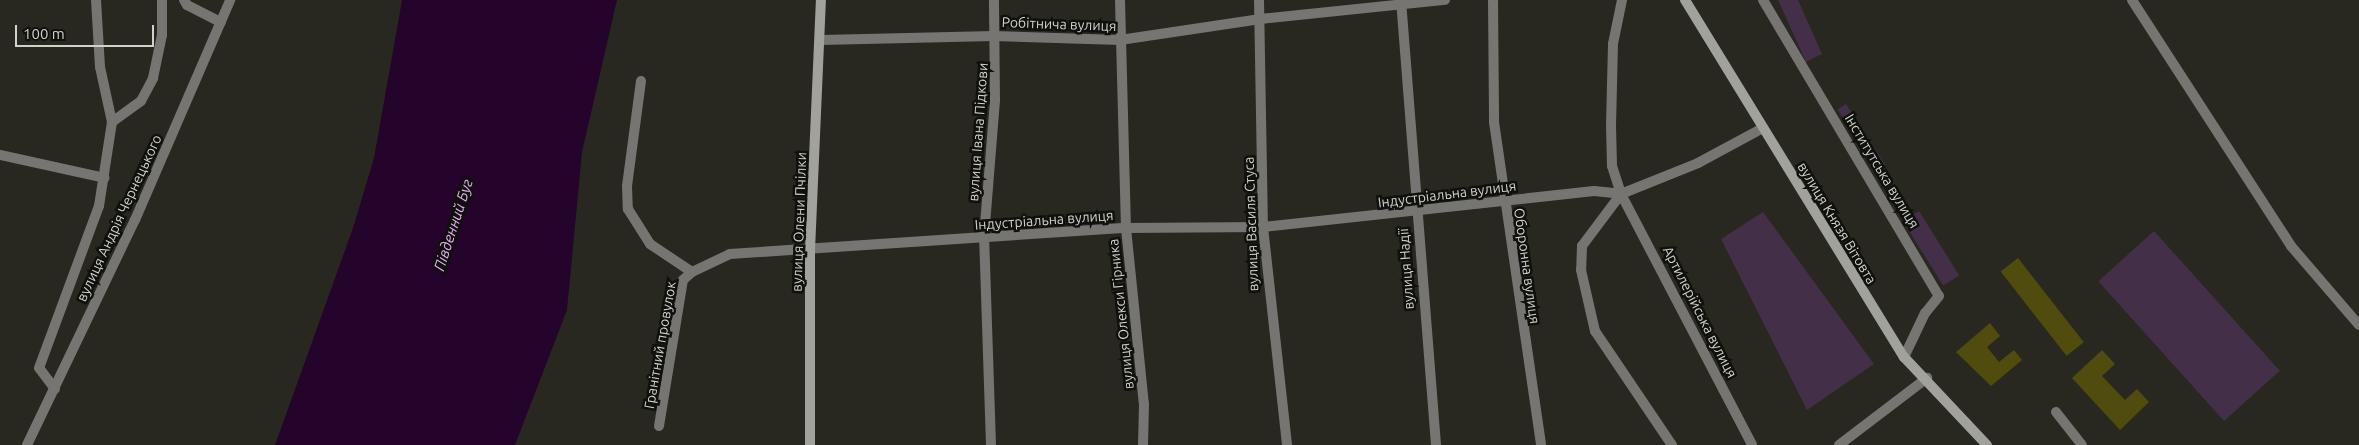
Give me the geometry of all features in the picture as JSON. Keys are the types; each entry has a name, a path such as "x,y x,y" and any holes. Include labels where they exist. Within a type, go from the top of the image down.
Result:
{"street":[{"path":"55,389 39,368 99,206 105,178 112,122 100,67 96,0"},
{"path":"112,122 141,101 153,78 162,35 162,0"},
{"path":"184,0 187,5 221,22"},
{"name":"вулиця Андрія Чернецького","path":"27,445 135,220 230,0"},
{"name":"вулиця Олени Пчілки","path":"810,445 810,250 822,0"},
{"name":"вулиця Івана Підкови","path":"991,445 984,237 995,100 994,0"},
{"name":"вулиця Олекси Гірника","path":"1120,0 1126,228 1144,404 1143,445"},
{"name":"вулиця Василя Стуса","path":"1260,0 1264,228 1287,445"},
{"name":"Робітнича вулиця","path":"820,40 994,36 1120,40 1260,19 1401,3 1445,0"},
{"name":"Оборонна вулиця","path":"1493,0 1494,122 1541,445"},
{"path":"1621,3 1629,0"},
{"name":"вулиця Князя Вітовта","path":"1684,0 1904,357 1926,378 1987,445"},
{"name":"Інститутська вулиця","path":"1763,0 1939,296 1925,313 1904,357"},
{"path":"2132,0 2291,246 2359,325"},
{"name":"вулиця Надії","path":"1401,3 1415,214 1436,445"},
{"name":"Артилерійська вулиця","path":"1621,3 1613,44 1612,166 1621,194 1752,445"},
{"path":"641,81 627,186 628,208 650,244 692,272"},
{"path":"1672,445 1611,358 1595,331 1585,299 1582,246 1621,194 1698,163 1763,128"},
{"path":"0,155 105,178"},
{"name":"Індустріальна вулиця","path":"692,272 730,254 1126,228 1264,228 1415,214 1504,200 1594,191 1621,194"},
{"name":"Гранітний провулок","path":"659,426 683,280 692,272"},
{"path":"1839,445 1926,378"},
{"path":"2056,412 2082,445"}],"shaded area":[{"path":"1778,0 1798,0 1822,54 1806,62"},
{"path":"1846,104 1885,164 1877,170 1838,109"},
{"path":"1919,211 1959,275 1943,286 1903,221"},
{"path":"1763,212 1874,364 1807,410 1721,239"},
{"path":"2154,231 2280,371 2224,421 2098,281"}],"water":[{"name":"Південний Буг","path":"402,0 617,0 582,152 567,310 515,445 275,445 353,228 374,158"}],"building":[{"path":"2018,258 2084,342 2067,356 2001,272"},
{"path":"1990,323 2000,336 1987,347 1999,362 2014,350 2022,360 1991,386 1956,352"},
{"path":"2102,350 2115,364 2102,376 2125,400 2137,389 2149,402 2120,430 2072,378"}]}
